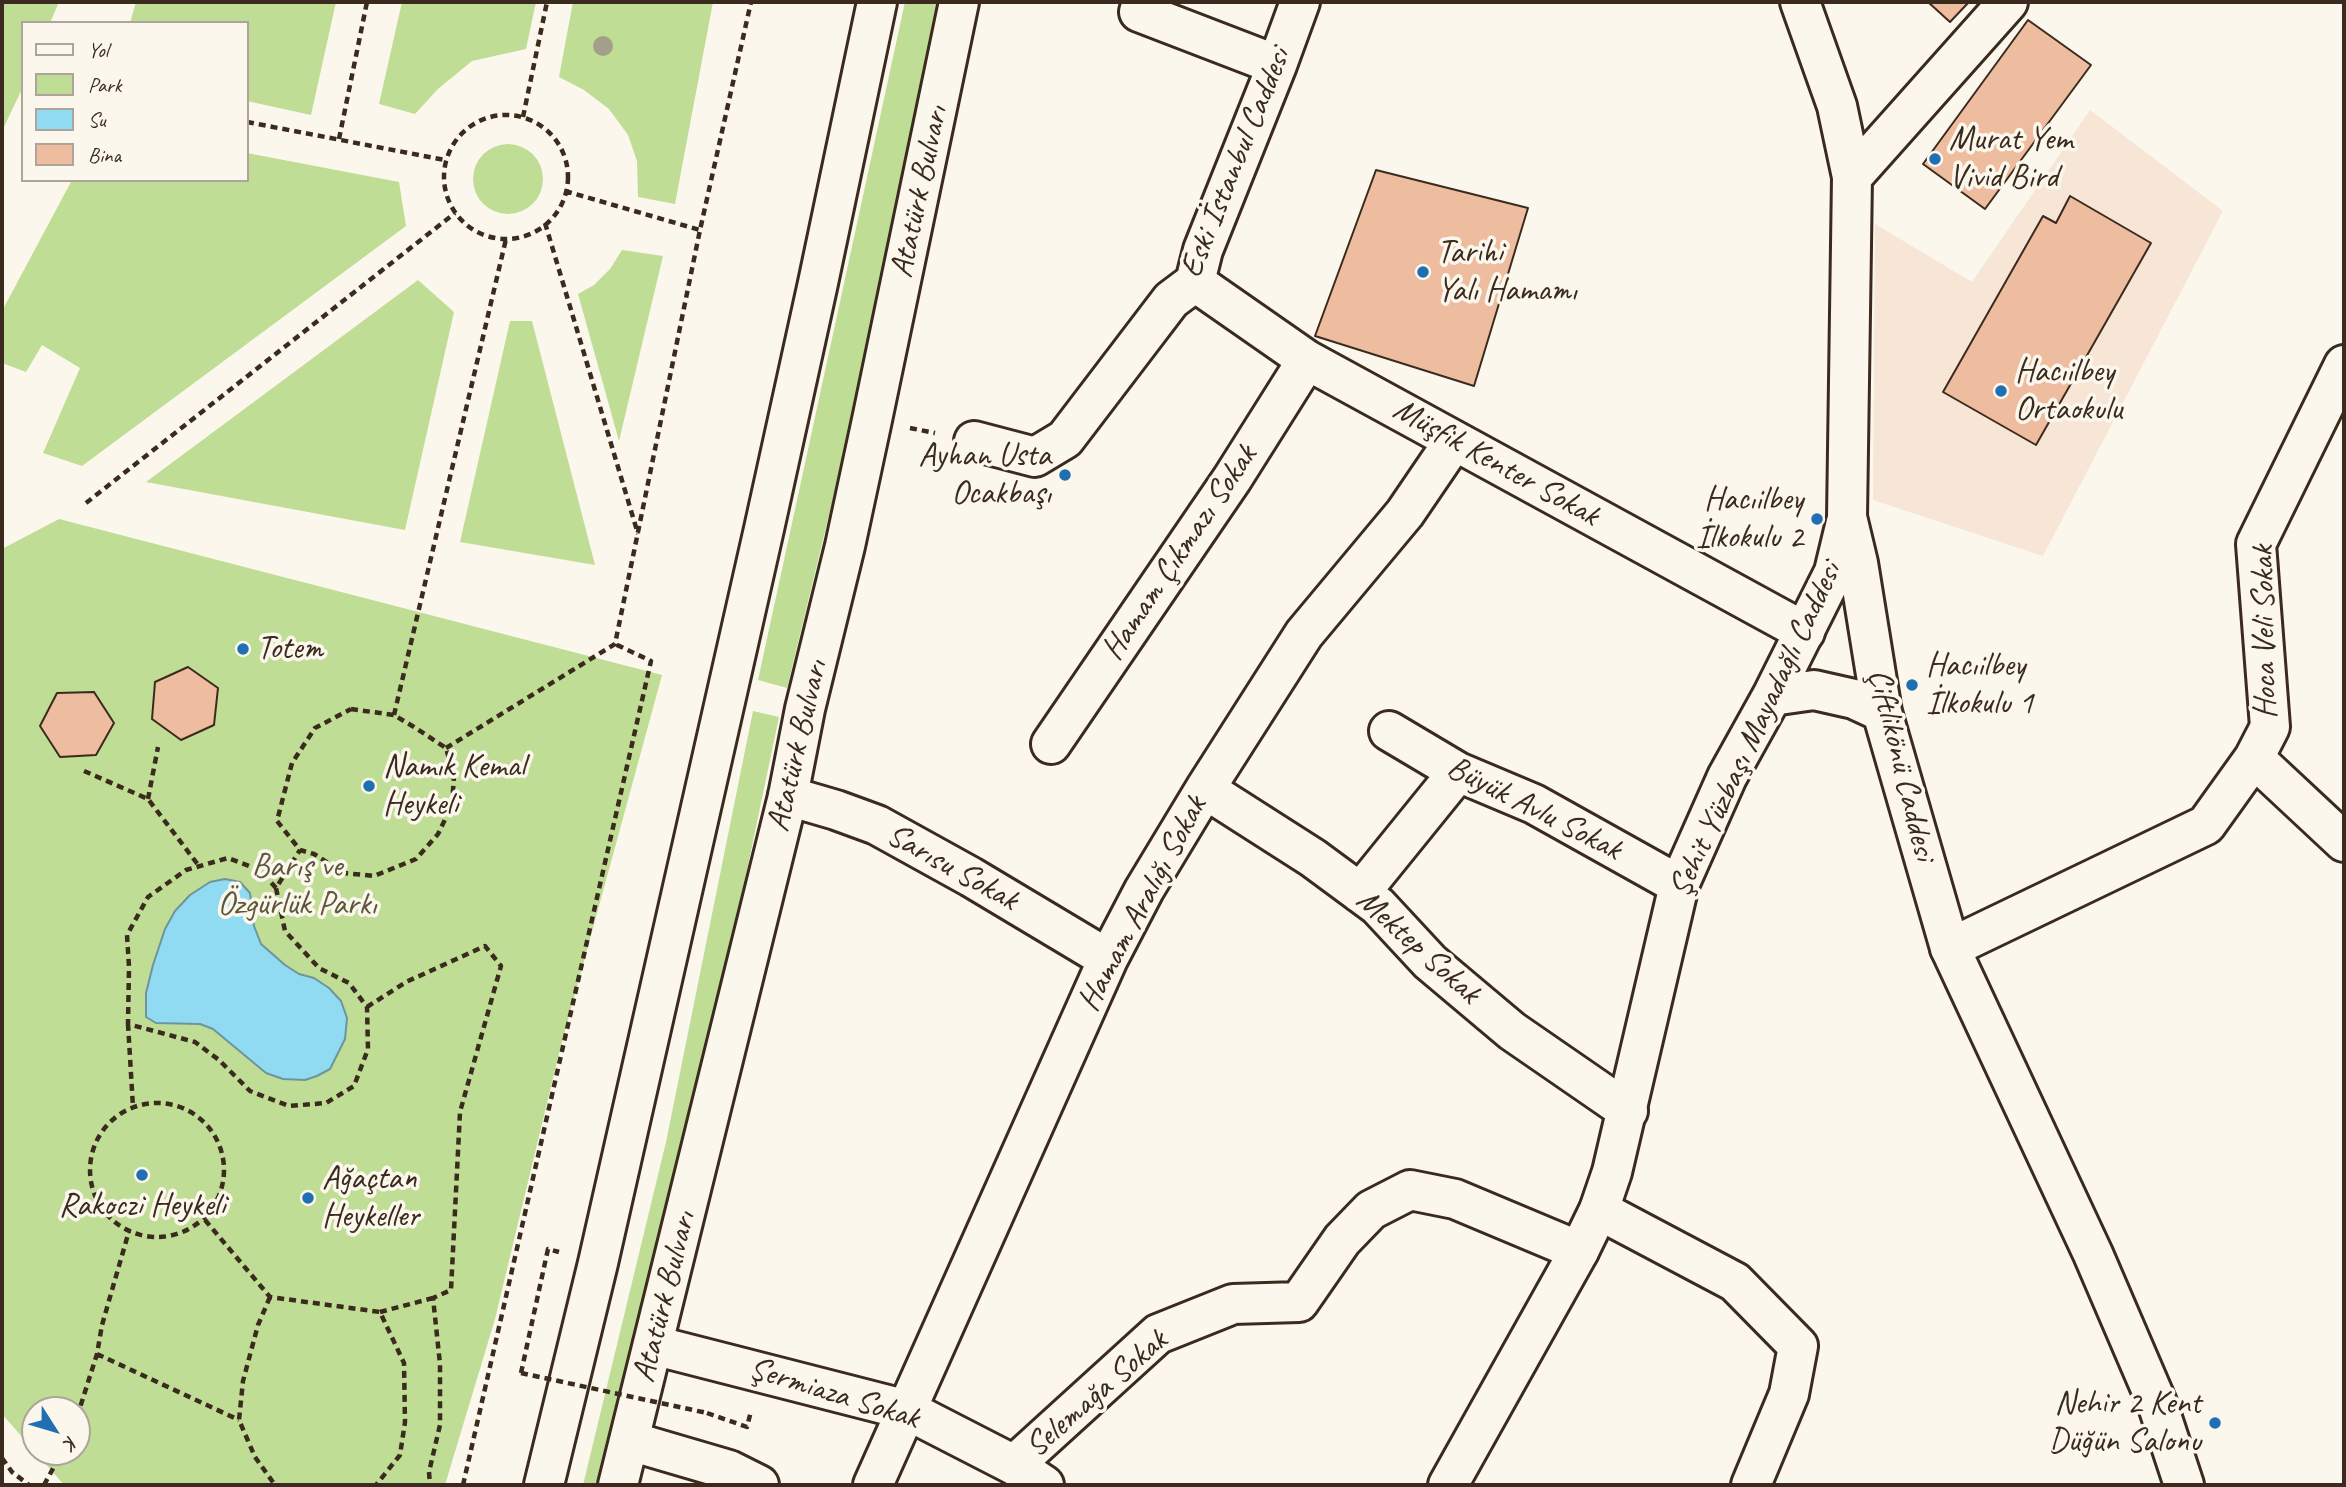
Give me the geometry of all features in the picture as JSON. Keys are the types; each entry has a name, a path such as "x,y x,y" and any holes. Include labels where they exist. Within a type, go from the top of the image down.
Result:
{"street":[{"path":"544,1485 598,1263 767,515 877,2"},
{"name":"Atatürk Bulvarı","path":"618,1485 788,796 872,421 959,2"},
{"path":"1142,2 1139,12 1277,65"},
{"name":"Eski İstanbul Caddesi","path":"974,441 1035,457 1065,439 1171,300 1195,282 1203,250 1300,2"},
{"name":"Çiftlikönü Caddesi","path":"1800,2 1837,106 1852,177 1847,517 1858,563 1882,712 1950,948 2093,1254 2157,1403 2184,1485"},
{"path":"1852,177 2008,2"},
{"name":"Müşfik Kenter Sokak","path":"1195,282 1307,360 1805,632"},
{"name":"Hamam Çıkmazı Sokak","path":"1051,744 1232,479 1307,360"},
{"name":"Hoca Veli Sokak","path":"1950,948 2206,825 2254,758 2270,726 2256,544 2344,365"},
{"name":"Hamam Aralığı Sokak","path":"873,1485 1108,959 1144,890 1304,634 1405,513 1454,441"},
{"name":"Şehit Yüzbaşı Mayadağlı Caddesi","path":"1448,1485 1579,1251 1599,1210 1628,1111 1679,885 1727,777 1772,696 1834,572 1847,517"},
{"path":"1772,696 1814,690 1854,699 1882,712"},
{"name":"Büyük Avlu Sokak","path":"1389,731 1458,772 1534,804 1679,885"},
{"path":"2254,758 2344,842"},
{"path":"1360,893 1458,772"},
{"name":"Mektep Sokak","path":"1205,789 1313,858 1378,906 1430,961 1512,1031 1628,1111"},
{"name":"Sarısu Sokak","path":"788,796 877,825 971,877 1108,959"},
{"name":"Selemağa Sokak","path":"1029,1475 1157,1334 1233,1304 1299,1301 1342,1240 1371,1210 1410,1190 1455,1199 1579,1251"},
{"path":"1599,1210 1735,1282 1798,1346 1789,1394 1751,1485"},
{"name":"Şermiaza Sokak","path":"653,1345 907,1410 1029,1475"},
{"path":"630,1441 729,1470 759,1485"}],"path":[{"path":"339,139 368,2"},
{"path":"523,117 547,2"},
{"path":"446,748 615,644 700,230 751,2"},
{"path":"504,114 523,117 549,131 563,152 568,176 563,200 550,220 530,234 506,239 486,236 469,227 455,213 444,188 446,160 458,136 480,120 504,114"},
{"path":"248,122 446,160"},
{"path":"565,191 700,230"},
{"path":"86,503 455,213"},
{"path":"545,223 639,536"},
{"path":"394,715 506,239"},
{"path":"872,421 974,441"},
{"path":"463,1485 651,661 615,644"},
{"path":"351,709 394,715 446,748 454,776 452,805 438,834 416,859 374,876 344,873 314,854 300,850 277,821 292,763 315,728 351,709"},
{"path":"148,799 158,747"},
{"path":"84,771 148,799 199,866"},
{"path":"276,888 300,850"},
{"path":"128,1024 195,1042 219,1060 250,1091 289,1106 326,1102 354,1086 368,1048 367,1007 349,983 319,968 285,931 276,888 260,870 228,858 186,870 148,897 127,935 128,1024 133,1108"},
{"path":"205,1220 270,1297 380,1312 433,1298 451,1290 460,1112 501,966 485,946 406,982 367,1007"},
{"path":"140,1103 176,1104 207,1122 224,1153 223,1189 205,1220 174,1237 138,1237 107,1218 90,1187 91,1151 110,1121 140,1103"},
{"path":"84,1396 130,1231"},
{"path":"548,1249 521,1373 707,1413"},
{"path":"270,1297 258,1325 243,1381 239,1420 255,1457 275,1485"},
{"path":"430,1485 429,1472 440,1425 440,1364 433,1298"},
{"path":"376,1485 400,1455 405,1422 404,1363 380,1312"},
{"path":"97,1354 239,1420"},
{"path":"2,1458 12,1472 29,1485"},
{"path":"44,1485 54,1466"}],"shaded area":[{"name":"Hacıilbey Ortaokulu","path":"2090,110 2223,211 2043,556 1873,500 1875,224 1972,282"}],"green space":[{"path":"2,2 59,2 51,21 21,21 21,91 2,131"},
{"path":"136,2 336,2 311,115 248,101 248,21 131,21"},
{"path":"402,2 536,2 526,49 472,61 438,89 415,114 379,104"},
{"path":"573,2 713,2 675,204 638,197 637,161 628,135 609,109 584,90 559,77"},
{"path":"905,2 940,2 867,359 787,688 758,680"},
{"path":"515,144 528,150 537,159 541,165 541,193 533,204 522,212 501,214 483,204 475,193 473,172 483,154 494,146"},
{"path":"248,153 399,182 406,226 82,466 43,453 80,368 42,345 26,372 2,363 2,311 71,182 248,182"},
{"path":"622,250 663,256 619,441 578,294 594,285 610,269"},
{"path":"418,280 454,312 405,530 146,482"},
{"path":"510,321 532,321 595,565 460,542"},
{"name":"Barış ve Özgürlük Parkı","path":"59,519 662,675 560,1049 495,1319 445,1485 64,1485 47,1466 91,1466 91,1396 21,1396 21,1436 2,1414 2,549"},
{"path":"753,711 779,717 707,1061 606,1485 583,1485 666,1142"}],"water":[{"path":"225,879 240,882 250,893 254,926 261,944 285,965 329,988 341,1001 347,1018 345,1039 330,1069 317,1076 305,1080 283,1079 266,1073 213,1029 200,1024 156,1023 146,1017 146,993 153,965 165,929 175,911 190,895 210,882"}],"building":[{"path":"1928,2 1969,2 1950,22"},
{"path":"2028,20 2091,65 1985,209 1923,164"},
{"name":"Tarihi Yalı Hamamı","path":"1376,170 1528,208 1474,386 1315,336"},
{"path":"2070,196 2151,243 2036,445 1943,392 2043,216 2056,223"},
{"path":"188,667 218,688 214,725 181,740 152,719 155,682"},
{"path":"94,692 114,723 96,755 60,757 40,726 57,693"}],"place":[{"name":"Murat Yem Vivid Bird","path":"1935,159"},
{"name":"Tarihi Yalı Hamamı","path":"1423,272"},
{"name":"Hacıilbey Ortaokulu","path":"2001,391"},
{"name":"Ayhan Usta Ocakbaşı","path":"1065,475"},
{"name":"Hacıilbey İlkokulu 2","path":"1817,519"},
{"name":"Totem","path":"243,649"},
{"name":"Hacıilbey İlkokulu 1","path":"1912,685"},
{"name":"Namık Kemal Heykeli","path":"369,786"},
{"name":"Rakoczi Heykeli","path":"142,1175"},
{"name":"Ağaçtan Heykeller","path":"308,1198"},
{"name":"Nehir 2 Kent Düğün Salonu","path":"2215,1423"}]}
